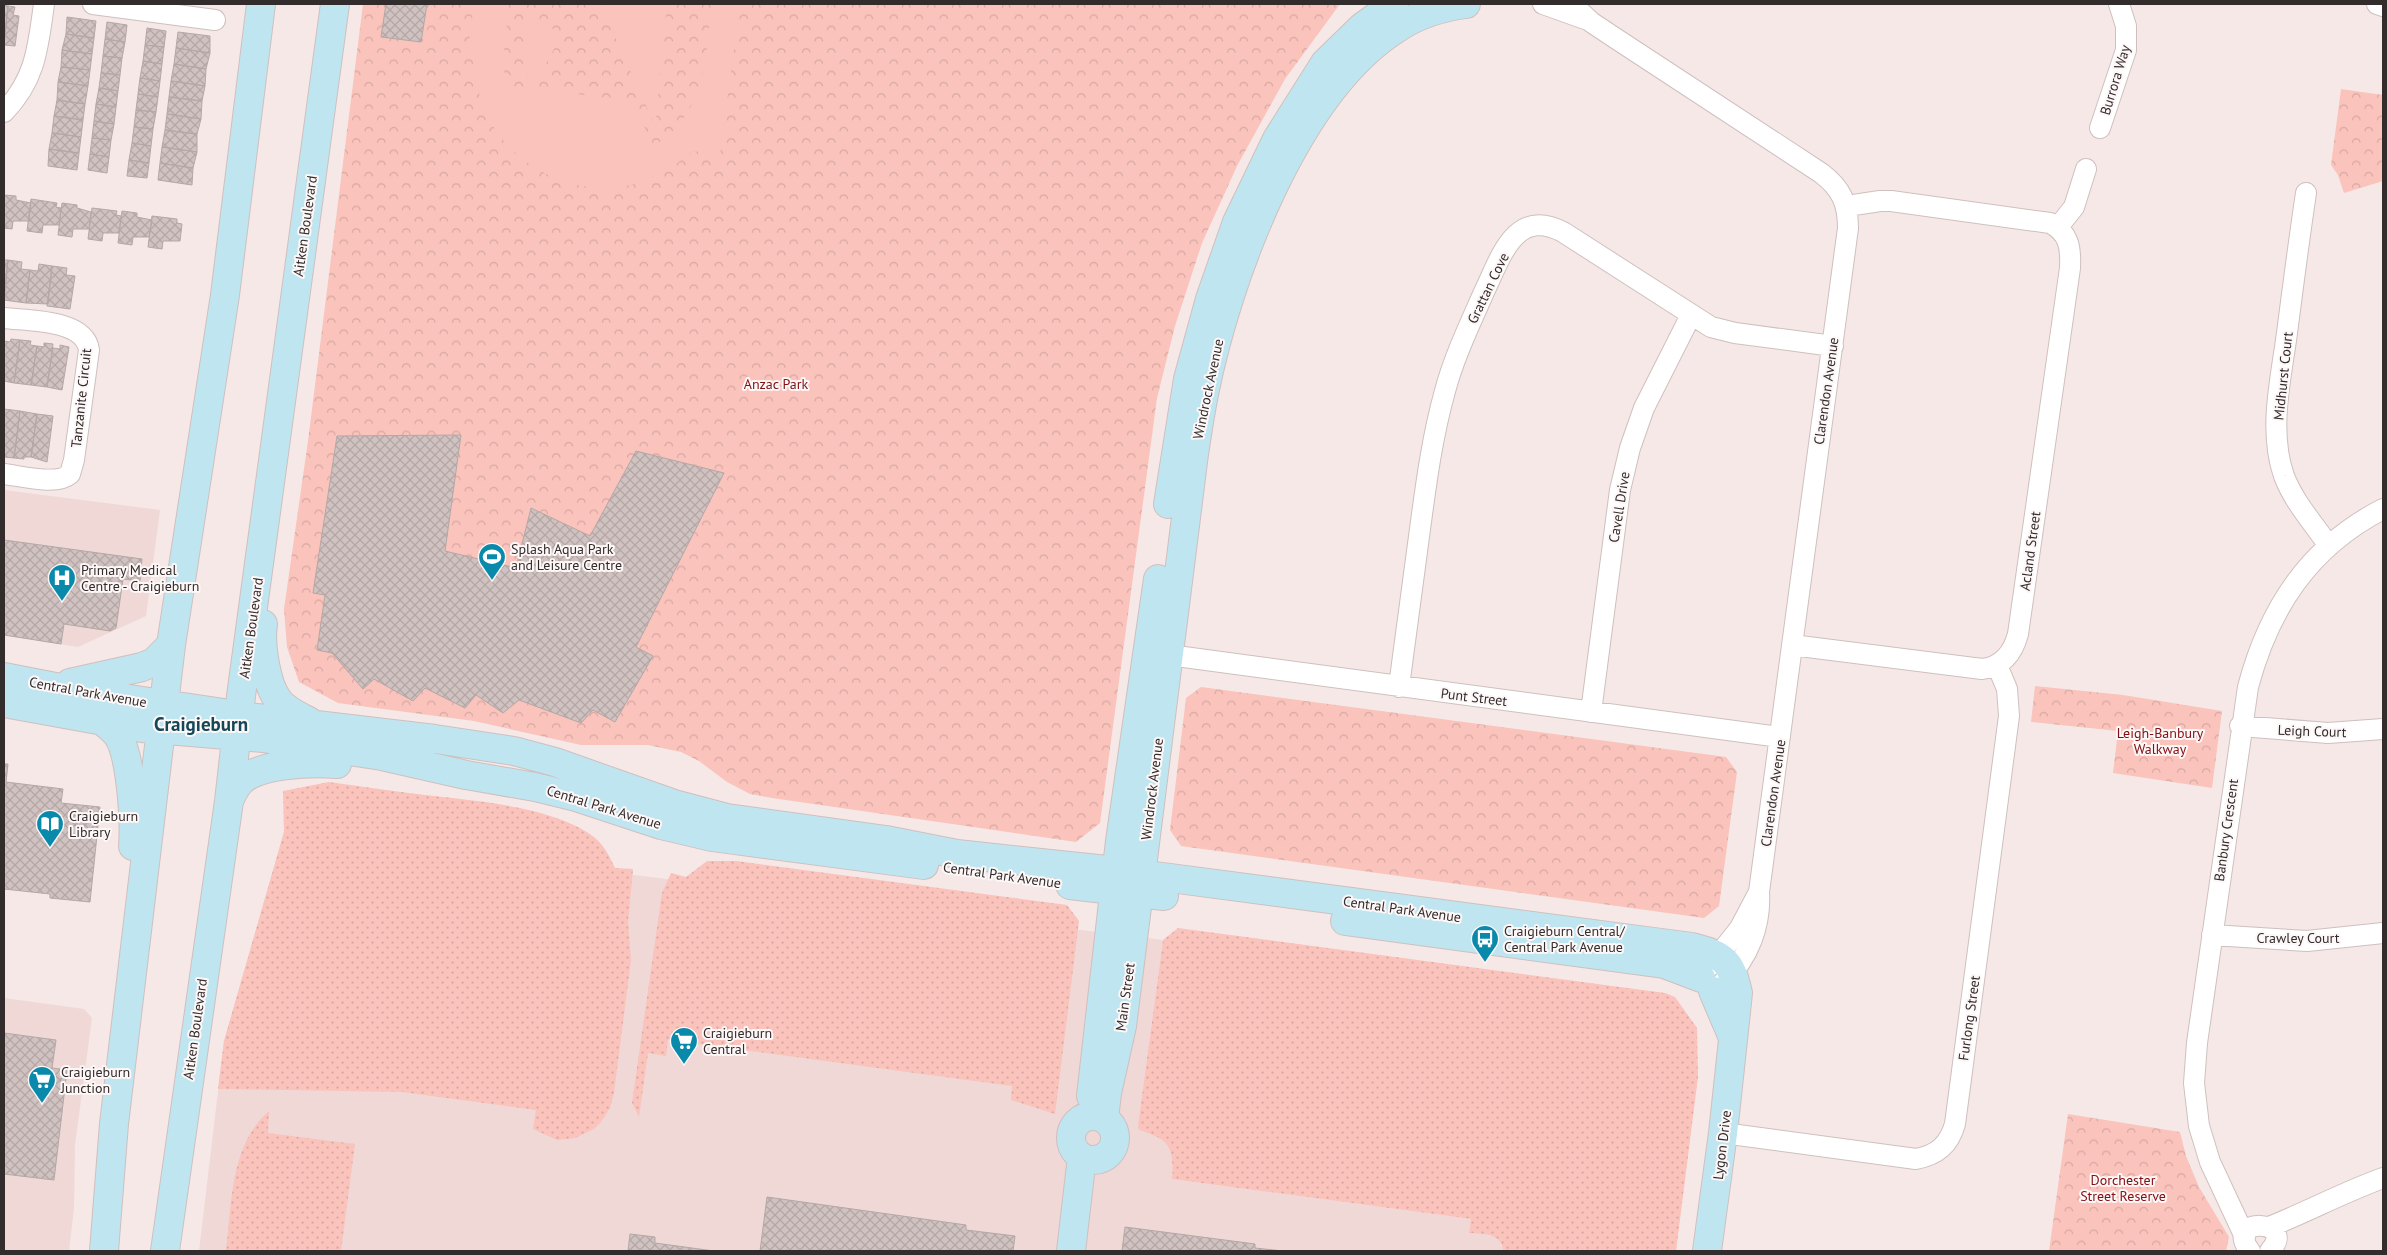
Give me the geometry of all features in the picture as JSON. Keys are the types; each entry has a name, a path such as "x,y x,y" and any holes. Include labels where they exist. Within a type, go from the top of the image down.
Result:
{"street":[{"path":"4,112 14,102 33,69 38,54 44,4"},
{"path":"93,4 216,20"},
{"path":"104,1251 114,1124 171,645 225,295 261,4"},
{"name":"Aitken Boulevard","path":"165,1251 229,801 335,4"},
{"path":"1362,27 1378,4"},
{"name":"Windrock Avenue","path":"1128,882 1158,654 1180,418 1196,343 1222,262 1255,183 1278,139 1325,63 1362,27 1394,4"},
{"name":"Windrock Avenue","path":"1158,654 1174,601 1204,394 1229,301 1244,258 1274,187 1318,109 1338,81 1363,54 1399,27 1444,7 1466,4"},
{"name":"Clarendon Avenue","path":"1544,4 1591,22"},
{"name":"Clarendon Avenue","path":"1572,4 1591,22 1822,173 1835,184 1847,206 1848,228 1833,346 1759,892 1740,928 1726,964 1707,984"},
{"name":"Burrora Way","path":"2100,128 2126,50 2126,26 2119,4"},
{"path":"2376,4 2383,6"},
{"path":"1847,206 1880,201 1894,202 2038,221 2058,227 2074,207 2086,169"},
{"name":"Midhurst Court","path":"2306,193 2277,416 2277,435 2284,475 2291,491 2329,546"},
{"name":"Grattan Cove","path":"1399,687 1429,461 1440,409 1452,366 1472,319 1496,266 1514,237 1530,225 1539,223 1550,225 1711,327 1735,333 1833,346"},
{"name":"Acland Street","path":"1997,665 2012,651 2018,634 2041,464 2050,418 2071,255 2068,239 2058,227"},
{"name":"Cavell Drive","path":"1591,712 1620,490 1630,448 1644,408 1691,315"},
{"name":"Tanzanite Circuit","path":"4,318 70,327 84,337 89,350 74,460 70,474 62,479 52,480 4,474"},
{"path":"269,494 275,535 262,633 265,663 272,689 278,700 285,708 312,723"},
{"name":"Banbury Crescent","path":"2257,1241 2229,1198 2210,1162 2199,1126 2194,1083 2240,726 2248,687 2264,634 2294,582 2329,546 2367,517 2383,509"},
{"path":"49,685 77,682 142,667 154,662 171,645"},
{"path":"1792,645 1972,669 1989,668 1997,665"},
{"name":"Punt Street","path":"1158,654 1780,737"},
{"name":"Furlong Street","path":"1723,1133 1916,1159 1937,1153 1950,1139 1955,1124 2009,716 2007,689 1997,665"},
{"name":"Central Park Avenue","path":"4,677 49,685 163,717"},
{"name":"Central Park Avenue","path":"4,703 101,720 163,717 238,725 466,774 535,786 576,797 661,825 712,837 1128,882 1692,947 1709,952 1726,964"},
{"path":"101,720 118,737 124,749 132,795 134,837 130,895 136,932"},
{"name":"Central Park Avenue","path":"238,725 312,723 514,752 555,762 674,804 727,818 886,840 1128,882 1664,964 1707,984"},
{"name":"Leigh Court","path":"2240,726 2328,733 2383,729"},
{"path":"229,801 241,781 246,778 292,764 320,763 466,774"},
{"name":"Main Street","path":"1091,1158 1074,1150 1071,1139 1074,1128 1096,1118 1093,1090 1095,1049 1128,882"},
{"name":"Crawley Court","path":"2212,935 2267,940 2307,941 2383,933"},
{"path":"1726,964 1738,993 1733,1038"},
{"path":"1707,984 1733,1038"},
{"name":"Lygon Drive","path":"1708,1251 1733,1038"},
{"path":"1071,1251 1091,1158"},
{"path":"1085,1251 1092,1195 1091,1158"},
{"path":"2257,1241 2352,1190 2383,1178"}],"shaded area":[{"path":"4,490 160,510 146,616 78,647 4,635"},
{"name":"Craigieburn Central","path":"284,832 1163,940 1138,1125 1139,1130 1166,1140 1171,1148 1173,1160 1172,1179 1471,1219 1487,1235 1496,1237 1500,1241 1503,1251 199,1251 224,1041"},
{"name":"Craigieburn Junction","path":"4,998 84,1009 92,1018 75,1145 74,1208 69,1251 4,1251"}],"green space":[{"name":"Anzac Park","path":"363,4 1340,4 1285,79 1237,166 1202,243 1175,326 1157,398 1100,823 1076,842 772,798 750,794 727,782 699,761 681,752 648,745 581,745 474,721 338,703 299,682 287,647 284,609 308,441"},
{"path":"474,4 509,4 503,62 506,85 528,88 524,24 540,25 563,33 532,88 637,102 651,148 669,134 683,119 693,103 700,85 704,66 712,4 740,4 720,155 693,151 658,175 645,181 622,187 600,188 577,185 555,178 534,167 516,154 500,137 484,108 477,81 476,43 469,41"},
{"path":"600,4 667,4 656,120 659,124 657,127 652,124 653,121"},
{"path":"2341,89 2383,95 2383,181 2344,193 2338,175 2331,165"},
{"name":"Leigh-Banbury Walkway","path":"2035,686 2123,695 2222,711 2212,788 2113,773 2118,731 2031,722"},
{"path":"1201,687 1726,757 1737,772 1719,906 1704,918 1181,846 1170,830 1186,698"},
{"path":"329,782 501,804 542,813 579,827 598,840 609,855 615,868 633,869 628,922 631,960 614,1093 610,1108 594,1129 575,1138 557,1140 533,1129 536,1110 402,1092 218,1089 224,1041 284,832 283,791"},
{"path":"707,861 736,861 1067,905 1079,921 1055,1114 1011,1100 1012,1086 668,1040 666,1056 648,1053 639,1117 632,1103 662,893 671,873 686,877"},
{"path":"1178,928 1665,993 1675,997 1697,1028 1698,1077 1676,1251 1503,1251 1502,1245 1496,1238 1486,1234 1469,1233 1471,1219 1172,1179 1172,1159 1168,1146 1158,1137 1139,1130 1138,1125 1163,940"},
{"path":"269,1111 268,1133 355,1144 341,1251 226,1251 232,1195 240,1158 247,1140 256,1125"},
{"name":"Dorchester Street Reserve","path":"2068,1114 2180,1132 2186,1156 2199,1187 2229,1237 2226,1251 2049,1251"}],"building":[{"path":"386,4 427,4 421,42 381,37"},
{"path":"4,5 8,6 4,41"},
{"path":"8,6 15,7 13,15 19,16 15,46 4,45"},
{"path":"67,17 96,21 94,38 66,34"},
{"path":"107,22 127,25 125,42 105,39"},
{"path":"147,28 166,31 164,47 145,45"},
{"path":"178,32 210,36 210,53 176,48"},
{"path":"66,34 94,38 92,54 62,50"},
{"path":"105,39 125,42 122,58 103,56"},
{"path":"145,45 164,47 162,64 143,61"},
{"path":"176,48 210,53 206,69 174,64"},
{"path":"62,50 92,54 90,70 61,67"},
{"path":"103,56 122,58 120,75 101,73"},
{"path":"143,61 162,64 160,81 140,78"},
{"path":"174,64 206,69 205,86 171,81"},
{"path":"61,67 90,70 88,86 58,82"},
{"path":"101,73 120,75 118,91 99,88"},
{"path":"140,78 160,81 158,97 138,94"},
{"path":"171,81 205,86 202,101 169,97"},
{"path":"58,82 88,86 85,104 57,100"},
{"path":"99,88 118,91 116,107 96,104"},
{"path":"138,94 158,97 156,112 136,110"},
{"path":"169,97 202,101 201,119 167,114"},
{"path":"57,100 85,104 83,120 54,116"},
{"path":"96,104 116,107 114,124 94,121"},
{"path":"136,110 156,112 153,129 134,127"},
{"path":"167,114 201,119 197,134 165,130"},
{"path":"54,116 83,120 81,137 52,133"},
{"path":"94,121 114,124 111,140 92,138"},
{"path":"134,127 153,129 151,146 132,143"},
{"path":"165,130 197,134 197,152 162,147"},
{"path":"52,133 81,137 79,153 49,149"},
{"path":"92,138 111,140 109,157 90,154"},
{"path":"132,143 151,146 149,163 129,160"},
{"path":"162,147 197,152 193,168 160,163"},
{"path":"49,149 79,153 77,170 48,166"},
{"path":"90,154 109,157 107,173 88,170"},
{"path":"129,160 149,163 147,178 127,176"},
{"path":"160,163 193,168 192,185 158,180"},
{"path":"4,195 16,196 16,200 31,203 29,221 13,221 12,229 4,228"},
{"path":"31,199 57,203 56,207 61,208 59,225 43,225 42,233 27,231"},
{"path":"62,203 77,205 77,208 91,212 89,229 73,229 72,237 58,235"},
{"path":"92,208 117,211 116,215 121,216 119,233 103,233 102,241 88,239"},
{"path":"122,211 137,213 137,217 152,220 149,237 133,237 132,245 118,243"},
{"path":"152,216 177,219 177,223 182,224 180,241 163,241 162,249 148,247"},
{"path":"4,260 8,260 4,296"},
{"path":"8,260 22,262 21,269 30,270 26,303 4,300"},
{"path":"39,264 52,266 48,304 26,303 30,270 38,271"},
{"path":"52,266 67,268 66,275 75,276 70,309 47,306"},
{"path":"11,339 20,340 14,383 4,381 4,341 10,342"},
{"path":"20,340 31,341 30,345 37,346 31,385 14,383"},
{"path":"44,343 53,344 47,387 31,385 37,346 44,347"},
{"path":"60,345 69,347 62,390 47,387 53,348 60,349"},
{"path":"4,409 20,411 14,458 4,457"},
{"path":"20,411 37,414 31,457 24,457 24,459 14,458"},
{"path":"37,414 53,416 47,462 31,457"},
{"name":"Splash Aqua Park and Leisure Centre","path":"461,435 445,551 516,568 531,508 590,536 636,451 724,473 636,647 653,656 615,722 593,710 581,723 519,700 503,713 476,695 465,708 425,688 413,701 374,679 363,689 332,653 317,650 325,595 313,593 337,436"},
{"name":"Primary Medical Centre - Craigieburn","path":"4,540 142,559 140,581 123,579 116,628 110,631 64,624 61,644 4,635"},
{"name":"Craigieburn Library","path":"4,764 8,764 6,782 63,789 61,803 100,807 90,902 50,898 50,894 4,889"},
{"path":"4,1033 56,1040 52,1068 67,1070 54,1180 4,1174"},
{"path":"767,1197 966,1225 966,1230 1015,1236 1013,1251 760,1251"},
{"path":"1125,1227 1255,1244 1255,1248 1283,1251 1122,1251"},
{"path":"630,1234 655,1237 655,1243 714,1251 628,1251"}],"place":[{"name":"Splash Aqua Park and Leisure Centre","path":"492,581"},
{"name":"Primary Medical Centre - Craigieburn","path":"62,602"},
{"name":"Craigieburn Library","path":"50,848"},
{"name":"Craigieburn Central/ Central Park Avenue","path":"1485,963"},
{"name":"Craigieburn Central","path":"684,1065"},
{"name":"Craigieburn Junction","path":"42,1104"}],"district":[{"name":"Craigieburn","path":"201,724"}]}
